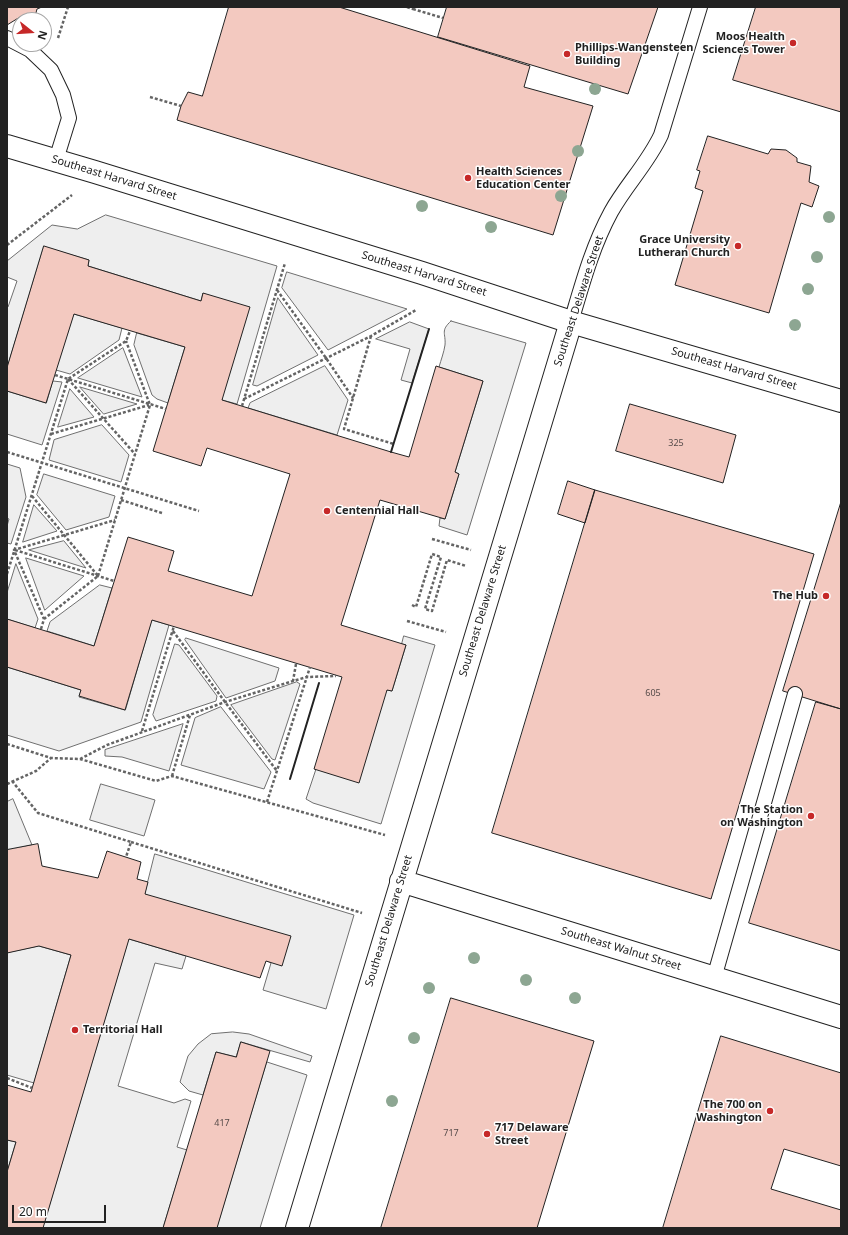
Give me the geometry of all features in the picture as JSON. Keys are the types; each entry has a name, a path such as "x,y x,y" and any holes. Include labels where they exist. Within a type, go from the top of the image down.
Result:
{"street":[{"name":"Southeast Harvard Street","path":"7,146 428,275 571,322 841,401"},
{"name":"Southeast Delaware Street","path":"297,1228 571,322"},
{"name":"Southeast Walnut Street","path":"401,881 841,1017"}],"lane":[{"name":"Southeast Delaware Street","path":"571,322 603,228 612,211 653,152 661,135 700,7"},
{"path":"7,38 30,50 52,70 63,95 69,118 56,160"},
{"path":"714,978 795,694"}],"path":[{"path":"58,38 68,7"},
{"path":"407,7 443,18"},
{"path":"150,97 181,106"},
{"path":"7,245 72,195"},
{"path":"242,406 285,262"},
{"path":"277,289 353,398"},
{"path":"244,399 371,336 416,310"},
{"path":"7,574 68,379 126,341 130,331"},
{"path":"371,336 344,429 394,444"},
{"path":"41,629 44,619 98,576 126,488 150,405 126,341"},
{"path":"55,375 166,410"},
{"path":"68,379 136,454"},
{"path":"50,435 150,405"},
{"path":"7,452 199,510"},
{"path":"32,496 98,576"},
{"path":"121,500 162,513"},
{"path":"14,550 115,520"},
{"path":"432,539 471,550"},
{"path":"14,550 114,581"},
{"path":"14,550 44,619"},
{"path":"412,605 416,607 432,554 441,557 425,609 432,611 447,560 466,566"},
{"path":"407,621 446,632"},
{"path":"142,732 174,626"},
{"path":"173,631 277,770"},
{"path":"293,681 296,664"},
{"path":"267,802 310,667"},
{"path":"80,759 106,745 225,702 307,677 336,676"},
{"path":"172,776 190,714"},
{"path":"7,744 51,758 80,759 156,781 172,776 385,835"},
{"path":"7,784 36,771 51,758"},
{"path":"12,781 38,813 362,913"},
{"path":"126,857 131,842"},
{"path":"7,1078 32,1088"}],"shaded area":[{"path":"106,215 277,266 237,404 222,400 203,293 201,301 88,266 89,260 44,247 7,368 7,307 17,281 7,277 7,261 52,225 77,229"},
{"path":"287,272 407,309 328,350 282,288"},
{"path":"278,298 318,355 257,386 253,385"},
{"path":"74,314 122,328 119,340 70,374 56,370"},
{"path":"451,321 526,343 467,535 439,526 440,518 445,519 459,474 455,472 483,381 439,367 445,345 444,332"},
{"path":"410,322 429,329 412,383 401,380 410,349 376,339"},
{"path":"137,333 185,347 168,403 157,399 152,395 134,345"},
{"path":"123,348 142,397 78,378"},
{"path":"325,366 348,400 337,435 248,408 250,403"},
{"path":"53,381 62,382 42,445 7,434 7,391 46,403"},
{"path":"80,387 137,404 104,414"},
{"path":"70,389 94,417 58,427"},
{"path":"102,425 129,455 121,482 49,460 54,440"},
{"path":"7,464 20,468 26,497 11,544 7,543 7,526 9,519 7,518"},
{"path":"44,474 115,496 109,517 66,530 37,495"},
{"path":"34,505 57,531 23,542"},
{"path":"64,541 86,568 29,550"},
{"path":"26,558 84,576 45,610"},
{"path":"16,564 38,619 35,628 7,619 7,593"},
{"path":"100,585 112,588 94,646 47,631 50,622"},
{"path":"152,620 169,625 141,722 59,751 7,735 7,667 81,690 79,697 125,710"},
{"path":"404,636 435,645 381,824 313,803 306,799 316,769 387,690 392,691 406,645 402,644"},
{"path":"186,638 279,668 275,681 226,698 185,640"},
{"path":"175,644 179,645 217,696 216,701 156,721 153,715"},
{"path":"297,682 300,684 275,760 272,759 231,705"},
{"path":"221,707 271,772 264,789 181,765 195,718"},
{"path":"183,724 169,771 122,757 105,756 105,750"},
{"path":"101,784 155,800 144,836 90,820"},
{"path":"13,799 32,845 7,851 7,802"},
{"path":"155,854 354,915 326,1009 263,990 271,963 145,894"},
{"path":"129,939 186,956 182,969 155,963 118,1086 174,1103 185,1099 191,1101 177,1147 187,1150 163,1228 43,1228"},
{"path":"39,946 71,955 34,1083 7,1075 7,953"},
{"path":"233,1032 249,1034 312,1056 310,1062 241,1042 236,1057 216,1052 203,1095 189,1091 180,1082 188,1056 198,1044 211,1034"},
{"path":"267,1062 307,1075 260,1228 217,1228"},
{"path":"7,1140 16,1142 7,1172"}],"building":[{"path":"7,7 42,7 37,9 36,12 12,12 12,22 7,25"},
{"name":"Health Sciences Education Center","path":"229,7 339,7 530,66 524,87 593,106 553,235 177,120 181,106 188,92 202,96"},
{"name":"Phillips-Wangensteen Building","path":"447,7 658,7 628,94 438,37"},
{"name":"Moos Health Sciences Tower","path":"756,7 841,7 841,112 733,80"},
{"name":"Grace University Lutheran Church","path":"708,136 768,154 771,149 786,150 797,158 797,162 811,166 809,182 819,186 812,207 801,203 769,313 675,285 703,191 695,188 700,171 697,170"},
{"name":"Centennial Hall","path":"44,246 89,260 88,266 201,301 203,293 250,307 222,400 391,452 409,457 436,366 483,381 455,472 459,474 445,519 380,500 341,625 406,645 392,691 387,690 359,783 314,769 342,677 152,620 125,710 79,696 81,690 7,667 7,619 94,646 128,537 174,551 168,571 252,596 290,474 207,448 201,466 153,451 185,347 74,314 46,403 7,391 7,368"},
{"path":"630,404 736,435 723,483 616,451"},
{"path":"568,481 595,490 585,523 558,514"},
{"path":"595,490 814,554 711,899 492,833"},
{"name":"The Hub","path":"841,502 841,709 783,691"},
{"name":"The Station on Washington","path":"816,702 841,709 841,951 749,923"},
{"name":"Territorial Hall","path":"38,844 42,866 98,878 107,851 141,862 137,879 148,882 145,894 291,936 282,966 266,961 260,978 129,939 43,1228 7,1228 7,1172 16,1142 7,1140 7,1085 31,1092 71,955 39,946 7,953 7,850"},
{"name":"717 Delaware Street","path":"451,998 594,1041 537,1228 381,1228"},
{"name":"The 700 on Washington","path":"721,1036 841,1073 841,1166 784,1149 771,1189 841,1210 841,1228 663,1228"},
{"path":"241,1042 270,1051 217,1228 163,1228 216,1052 236,1057"}],"wall":[{"path":"391,452 429,329"},
{"path":"290,779 319,683"}],"place":[{"name":"Moos Health Sciences Tower","path":"793,43"},
{"name":"Phillips-Wangensteen Building","path":"567,54"},
{"name":"Health Sciences Education Center","path":"468,178"},
{"name":"Grace University Lutheran Church","path":"738,246"},
{"name":"Centennial Hall","path":"327,511"},
{"name":"The Hub","path":"826,596"},
{"name":"The Station on Washington","path":"811,816"},
{"name":"Territorial Hall","path":"75,1030"},
{"name":"The 700 on Washington","path":"770,1111"},
{"name":"717 Delaware Street","path":"487,1134"}]}
